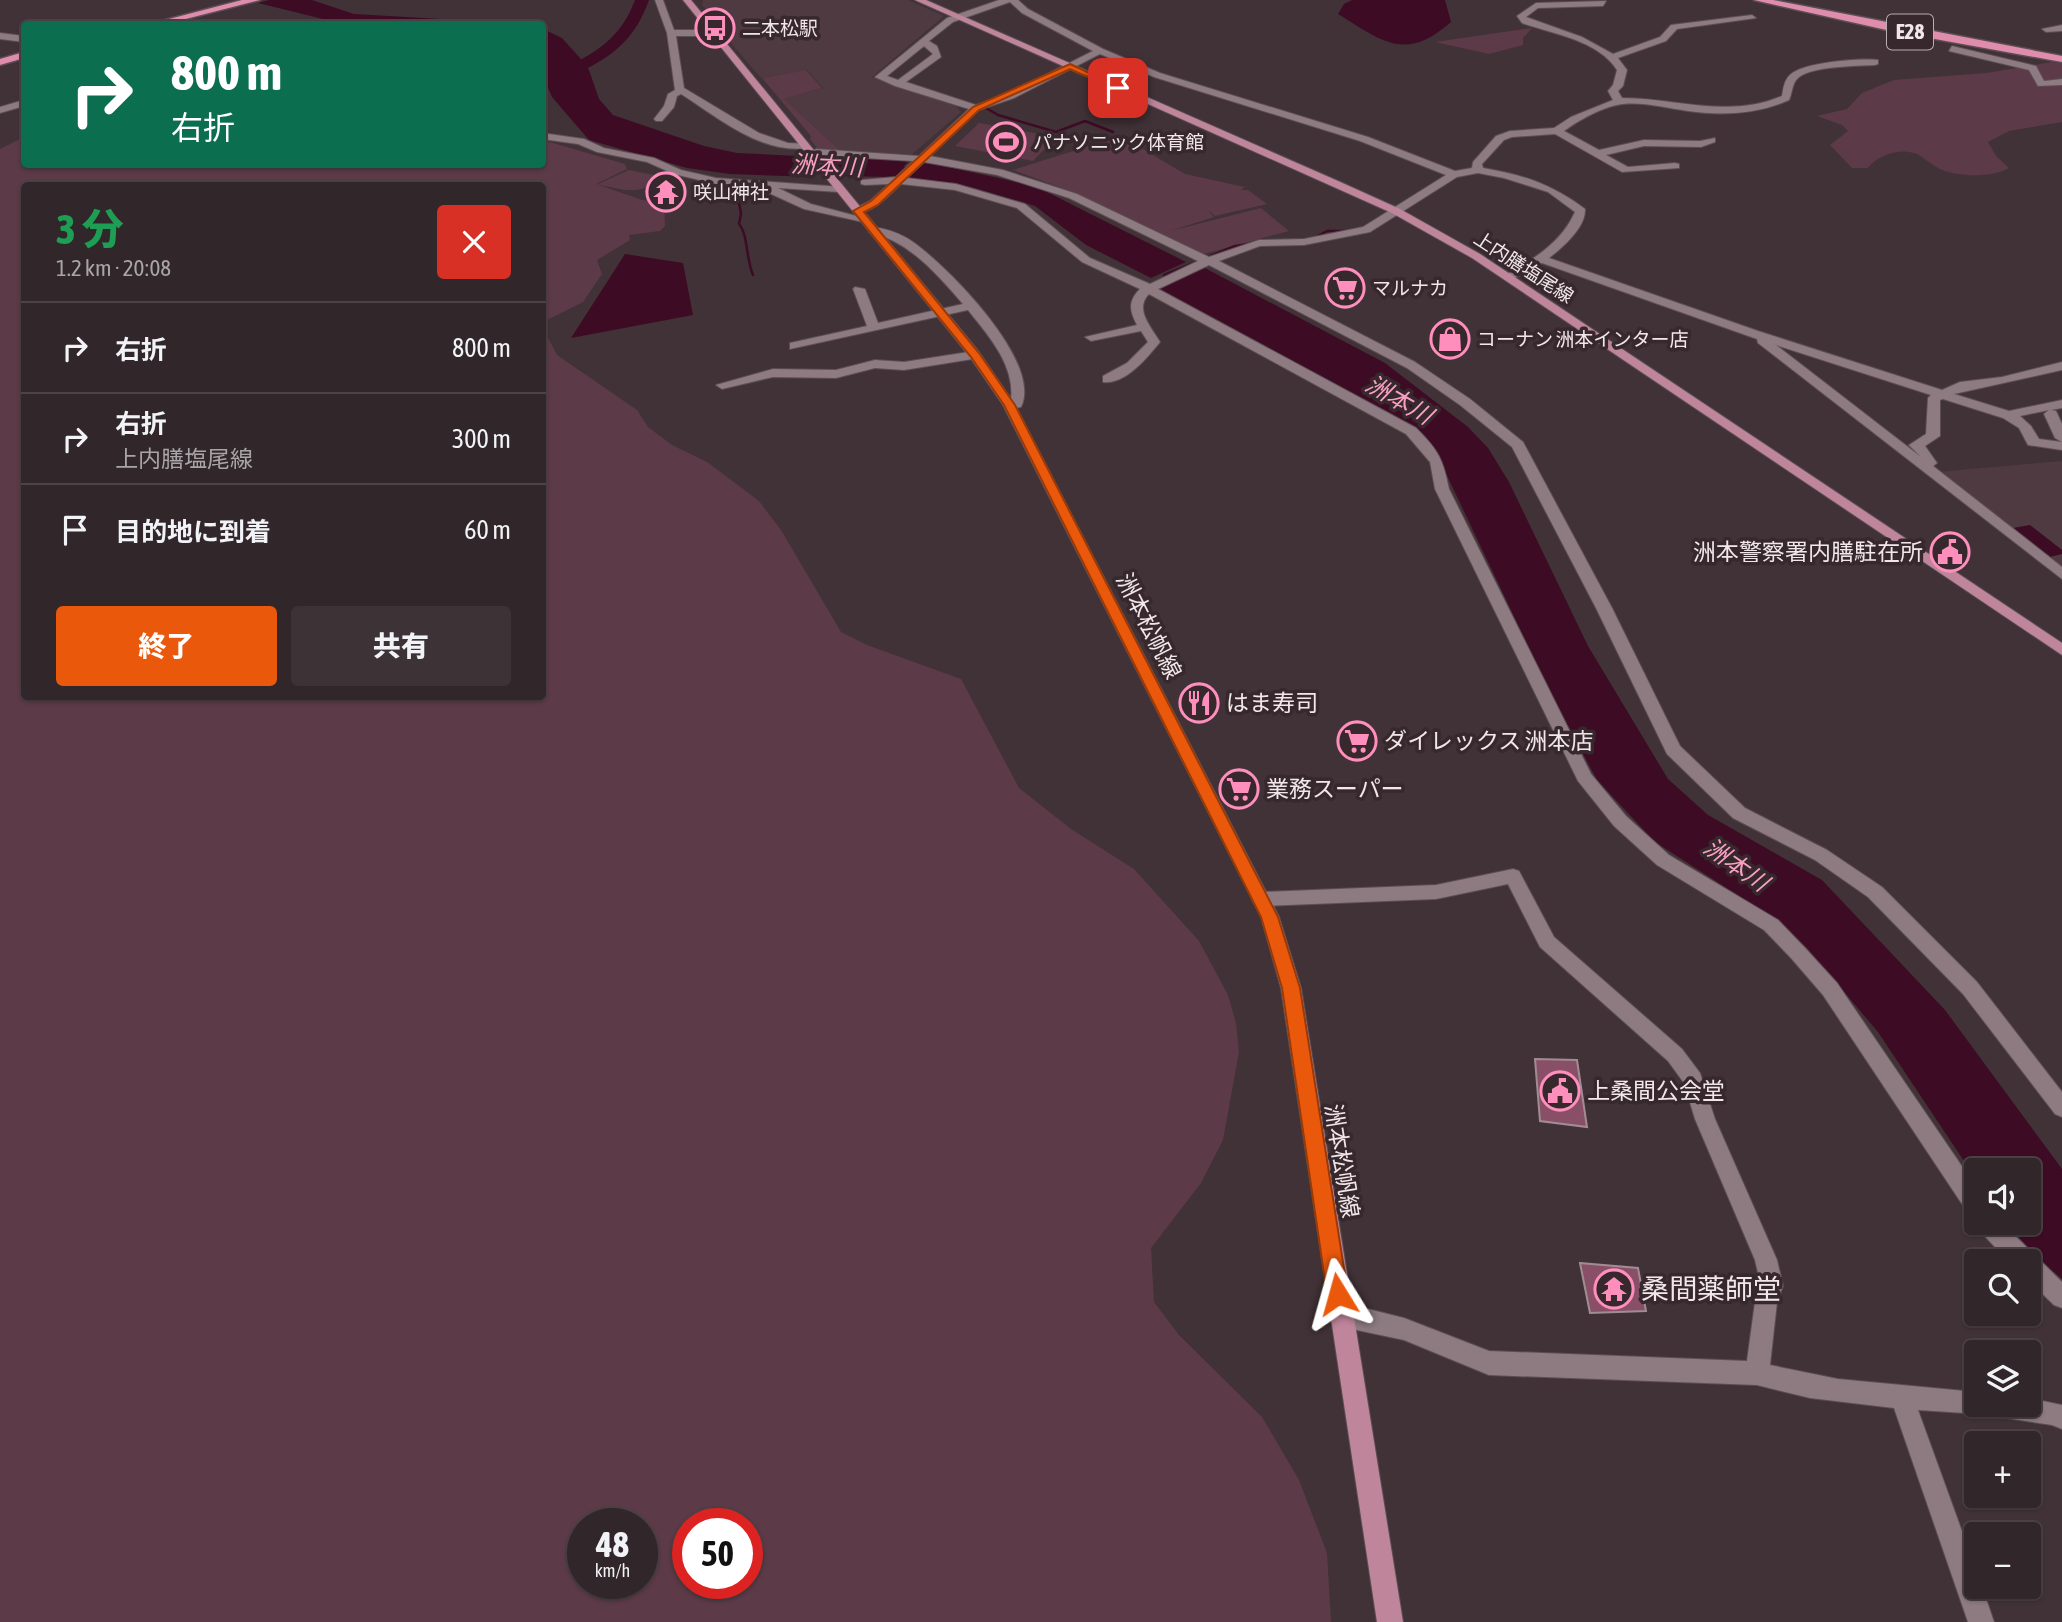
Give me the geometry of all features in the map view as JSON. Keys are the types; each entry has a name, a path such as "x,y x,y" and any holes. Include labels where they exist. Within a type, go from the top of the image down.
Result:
{"highway":[{"path":"160,21 237,0"},
{"name":"E28","path":"1759,0 1891,29 2062,59"},
{"name":"E28","path":"1784,0 2062,54"},
{"path":"168,21 252,1"},
{"path":"0,62 21,56"}],"main road":[{"name":"上内膳塩尾線","path":"919,0 1396,211 1509,277 2062,650"},
{"name":"洲本松帆線","path":"689,1 975,355 1009,405 1261,899 1278,939 1291,988 1390,1622"}],"street":[{"path":"659,0 671,33 680,89 749,132 784,146 971,166 1040,184 1073,196 1411,365 1465,402 1518,445 1604,608 1673,750 1739,813 1821,855 1875,892 1970,988 2062,1108"},
{"path":"976,108 898,84 880,75 958,16 1007,0"},
{"path":"1013,0 1025,11 1100,51 1212,94 1300,118 1454,174"},
{"path":"1603,3 1536,6 1521,16 1525,21 1601,48 1613,57 1622,70 1618,86 1613,91 1619,101"},
{"path":"1613,57 1663,39 1674,27 1752,18"},
{"path":"2046,29 2062,28"},
{"path":"671,33 713,33"},
{"path":"0,36 21,38"},
{"path":"898,84 938,55 934,48 922,41"},
{"path":"1952,49 2021,62 2033,68 2040,84 2062,82"},
{"path":"865,220 867,210 976,108 1100,51"},
{"path":"1557,131 1574,119 1619,101 1645,100 1692,109 1768,106 1786,98 1790,82 1799,74 1843,64 1875,62"},
{"path":"659,119 669,107 673,94 680,89"},
{"path":"0,110 21,104"},
{"path":"1478,170 1477,164 1500,138 1510,134 1557,131 1626,170 1675,166"},
{"path":"546,137 580,141 601,150 650,160 703,178 838,186"},
{"path":"1600,153 1644,144 1700,144 1711,140"},
{"path":"1107,379 1131,366 1154,342 1136,312 1138,298 1150,288 1203,260 1259,243 1304,242 1351,234 1378,224 1454,174 1478,170 1506,175 1552,190 1581,211 1563,242 1542,259 1509,277"},
{"path":"865,182 898,179 956,187 1021,206 1086,260 1150,288 1395,420 1430,450 1437,462 1442,489 1584,777 1620,821 1663,860 1771,925 1798,953 1844,1009 1964,1188"},
{"path":"772,183 773,191 808,207 865,220 900,236 917,248 970,306 1006,351 1014,367 1019,392 1016,404 1009,405"},
{"path":"1542,259 1755,334 2008,415 2023,424 2033,442 2062,446"},
{"path":"859,289 873,327"},
{"path":"794,346 970,306"},
{"path":"1091,337 1144,327"},
{"path":"1755,334 2062,575"},
{"path":"722,385 773,373 836,374 874,364 904,366 975,355"},
{"path":"1926,467 1931,466 1927,455 1916,445 1933,436 1934,398 1960,386 2002,381 2062,366"},
{"path":"2008,415 2062,404"},
{"path":"2027,411 2056,414 2062,438"},
{"path":"1261,899 1436,892 1513,876 1547,942 1675,1055 1693,1079 1705,1119 1766,1259 1772,1286 1766,1302 1756,1373"},
{"path":"1999,1235 2012,1249"},
{"path":"2041,1277 2062,1297"},
{"path":"1341,1317 1356,1317 1404,1329 1489,1363 1577,1364 1756,1373 1776,1379 1876,1395 1901,1395 1964,1403"},
{"path":"1901,1395 1981,1622"},
{"path":"2041,1412 2062,1417"}],"shaded area":[{"path":"703,0 908,0 944,16 872,77 956,106 961,112 910,156 841,151 784,99 823,88 807,70 761,78 724,35 724,28 702,5"},
{"path":"1532,28 1523,38 1523,45 1489,54 1435,42"},
{"path":"2052,62 2062,63 2062,122 2009,131 1988,142 1996,156 2009,168 1994,173 1975,175 1947,172 1917,154 1904,151 1883,156 1868,168 1852,168 1830,145 1848,131 1842,125 1817,116 1847,109 1862,93 1894,80 1986,73"},
{"path":"806,70 822,88 784,99 841,151 819,151 810,139 811,136 762,78"},
{"name":"パナソニック体育館","path":"979,123 1056,137 1033,161 955,146"},
{"path":"1121,136 1185,174 1245,187 1241,190 1248,190 1267,204 1215,216 1208,210 1214,217 1170,231 1261,208 1289,231 1200,255 1072,192 1013,170"},
{"path":"21,138 21,168 546,168 546,141 625,164 627,169 596,184 598,185 629,170 658,176 645,188 638,190 599,185 642,200 664,203 665,226 660,231 629,235 630,240 597,260 602,274 583,302 546,320 546,182 21,182 21,700 546,700 546,334 557,355 637,410 648,427 672,445 707,462 759,501 781,530 841,632 867,645 961,679 1019,788 1071,829 1134,869 1199,941 1228,995 1236,1023 1239,1052 1223,1140 1201,1183 1151,1248 1154,1302 1179,1335 1262,1417 1299,1480 1327,1553 1331,1622 0,1622 0,149"},
{"path":"2062,461 2062,565 2054,565 1936,472"}],"water":[{"path":"269,0 312,0 354,14 474,21 331,21 258,3"},
{"path":"1352,0 1445,0 1451,22 1421,42 1394,44 1368,33 1338,14 1344,4"},
{"path":"546,30 562,38 580,58 589,70 599,99 613,115 704,146 737,153 798,156 815,177 730,174 687,168 589,140 552,97 546,83"},
{"path":"827,156 909,161 893,177 842,176"},
{"path":"925,162 1035,186 1186,262 1151,278 1086,245 1035,206 971,187 908,178"},
{"path":"625,254 683,263 693,315 571,338"},
{"path":"1203,267 1385,363 1468,427 1488,448 1509,482 1588,646 1668,779 1708,815 1822,880 1945,1010 2062,1169 2062,1279 2041,1261 2041,1249 2029,1249 2017,1235 2041,1235 2041,1158 1964,1158 1964,1161 1878,1032 1807,948 1781,923 1655,842 1597,780 1549,690 1441,463 1428,443 1154,290"},
{"path":"2030,525 2062,550 2062,554 2050,557 2013,528"}],"building":[{"name":"上桑間公会堂","path":"1535,1059 1577,1060 1587,1127 1540,1121"},
{"name":"桑間薬師堂","path":"1580,1263 1638,1268 1646,1311 1590,1313"}],"waterway":[{"path":"565,73 592,60 622,38 630,28 642,0"},
{"path":"986,108 998,115 1056,132 1085,121 1113,132"},
{"name":"洲本川","path":"769,165 879,169 952,177"},
{"path":"736,185 741,214 739,224 744,234 753,275"},
{"path":"1314,238 1327,231 1352,231"},
{"path":"1164,275 1235,246 1281,240"}],"place":[{"name":"二本松駅","path":"715,28"},
{"name":"パナソニック体育館","path":"1006,142"},
{"name":"咲山神社","path":"666,192"},
{"name":"マルナカ","path":"1345,288"},
{"name":"コーナン 洲本インター店","path":"1450,339"},
{"name":"洲本警察署内膳駐在所","path":"1950,552"},
{"name":"はま寿司","path":"1199,703"},
{"name":"ダイレックス 洲本店","path":"1357,741"},
{"name":"業務スーパー","path":"1239,789"},
{"name":"上桑間公会堂","path":"1560,1091"},
{"name":"桑間薬師堂","path":"1614,1289"}],"route":[{"path":"1118,88 1070,66 1011,96 976,108 898,178 867,210 858,211 975,355 1009,405 1040,461 1270,917 1291,988 1338,1294"}]}
